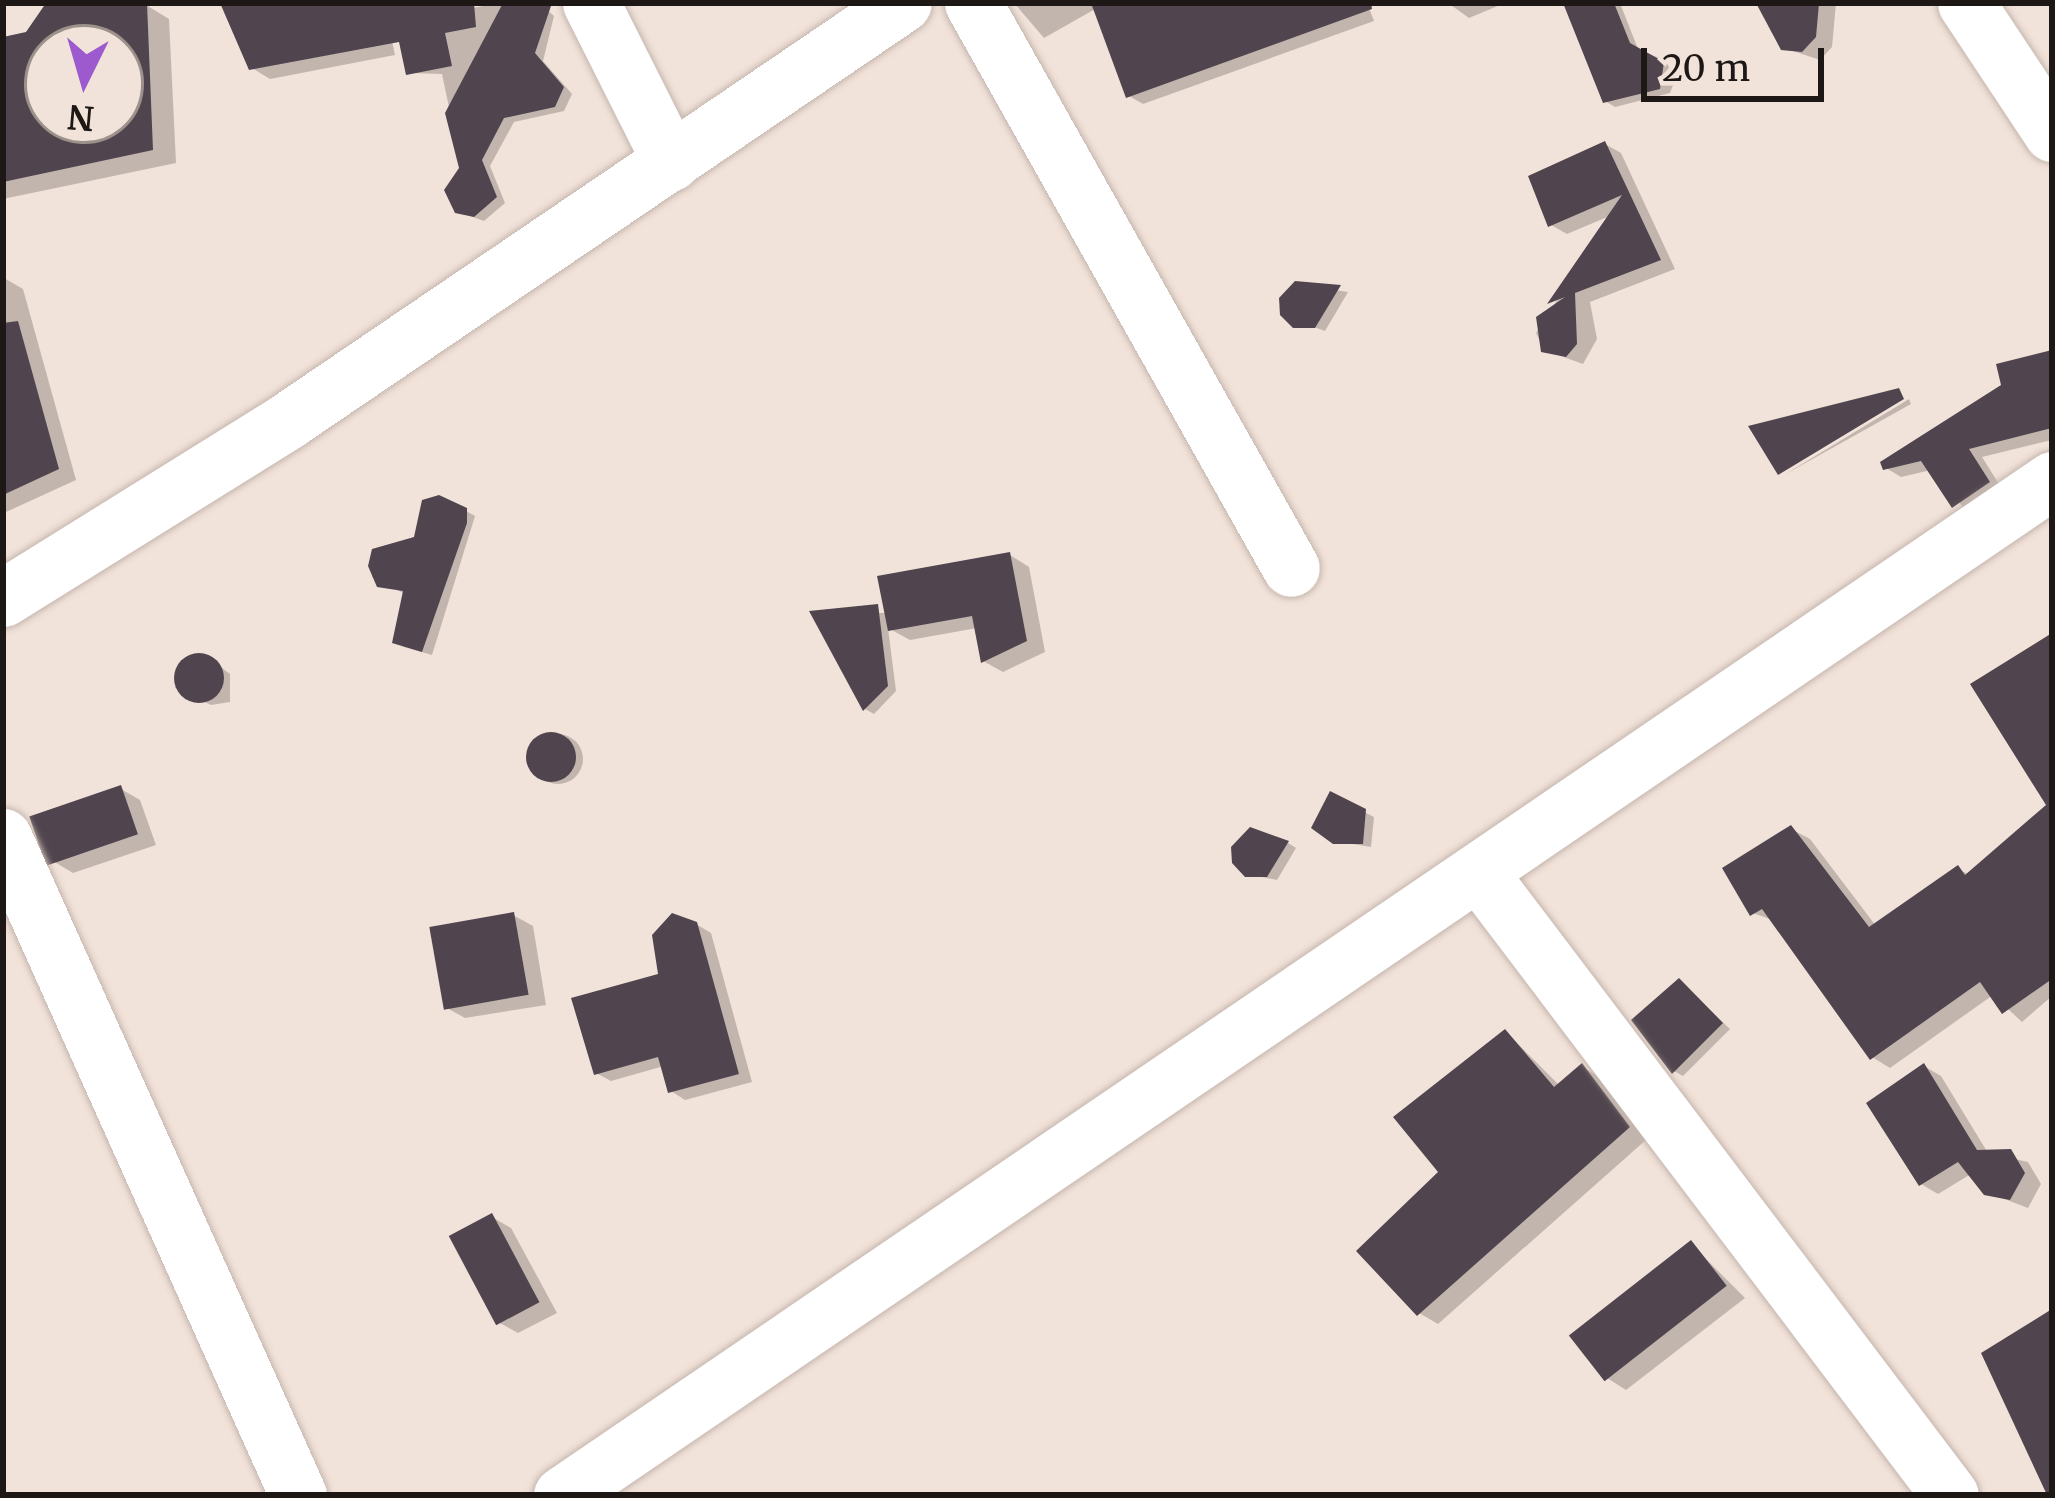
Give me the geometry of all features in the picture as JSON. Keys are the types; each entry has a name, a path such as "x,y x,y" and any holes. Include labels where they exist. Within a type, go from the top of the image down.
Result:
{"street":[{"path":"590,3 670,162"},
{"path":"3,598 287,421 903,3"},
{"path":"973,3 1291,568"},
{"path":"1966,3 2052,133"},
{"path":"562,1495 2052,480"},
{"path":"3,837 298,1495"},
{"path":"1479,873 1950,1495"}],"building":[{"path":"46,3 147,3 153,150 3,182 3,37 24,32 24,144 144,144 144,24 32,24"},
{"path":"220,3 474,3 476,27 445,33 452,66 406,75 399,42 249,70"},
{"path":"503,3 552,3 535,53 564,87 555,107 504,118 482,160 497,197 474,217 455,213 444,190 459,168 445,113"},
{"path":"1091,3 1371,3 1372,9 1126,98"},
{"path":"1563,3 1614,3 1630,43 1664,62 1660,89 1603,103"},
{"path":"1756,3 1819,3 1816,37 1802,52 1781,50"},
{"path":"1605,141 1661,260 1575,293 1577,344 1566,357 1541,352 1536,317 1565,297 1547,304 1622,195 1548,227 1528,176"},
{"path":"1295,281 1341,285 1315,328 1293,328 1280,315 1279,298"},
{"path":"18,321 59,469 3,495 3,323"},
{"path":"2052,350 2052,428 1969,449 1990,482 1952,508 1921,461 1883,470 1880,462 2001,385 1996,364"},
{"path":"1899,388 1904,399 1778,475 1748,426"},
{"path":"439,495 467,508 467,523 422,652 392,643 403,591 377,587 368,566 372,549 414,537 422,500"},
{"path":"1010,552 1027,641 981,663 972,616 888,631 877,576"},
{"path":"878,604 888,686 863,711 809,611"},
{"path":"2052,633 2052,979 2002,1014 1980,982 1870,1060 1762,909 1750,916 1722,868 1791,825 1869,927 1958,865 1965,875 2046,805 1970,684"},
{"path":"199,653 217,660 224,678 217,696 199,703 181,696 174,678 181,660"},
{"path":"551,732 568,740 576,757 568,774 551,782 534,774 526,757 534,740"},
{"path":"121,785 138,834 46,866 29,817"},
{"path":"1330,791 1366,809 1363,844 1333,844 1311,828"},
{"path":"1250,827 1289,841 1267,877 1245,877 1232,863 1231,847"},
{"path":"514,912 529,995 444,1010 429,927"},
{"path":"672,913 697,922 739,1074 668,1093 658,1057 594,1075 571,998 658,974 652,935"},
{"path":"1679,978 1723,1023 1672,1074 1631,1020"},
{"path":"1505,1029 1554,1087 1582,1063 1630,1127 1417,1316 1356,1251 1438,1172 1393,1117"},
{"path":"1924,1063 1977,1150 2011,1149 2025,1173 2010,1200 1984,1195 1958,1162 1919,1186 1866,1103"},
{"path":"492,1213 539,1302 496,1325 449,1236"},
{"path":"1691,1240 1727,1286 1605,1381 1569,1335"},
{"path":"2052,1309 2052,1495 2047,1495 1981,1353"}]}
